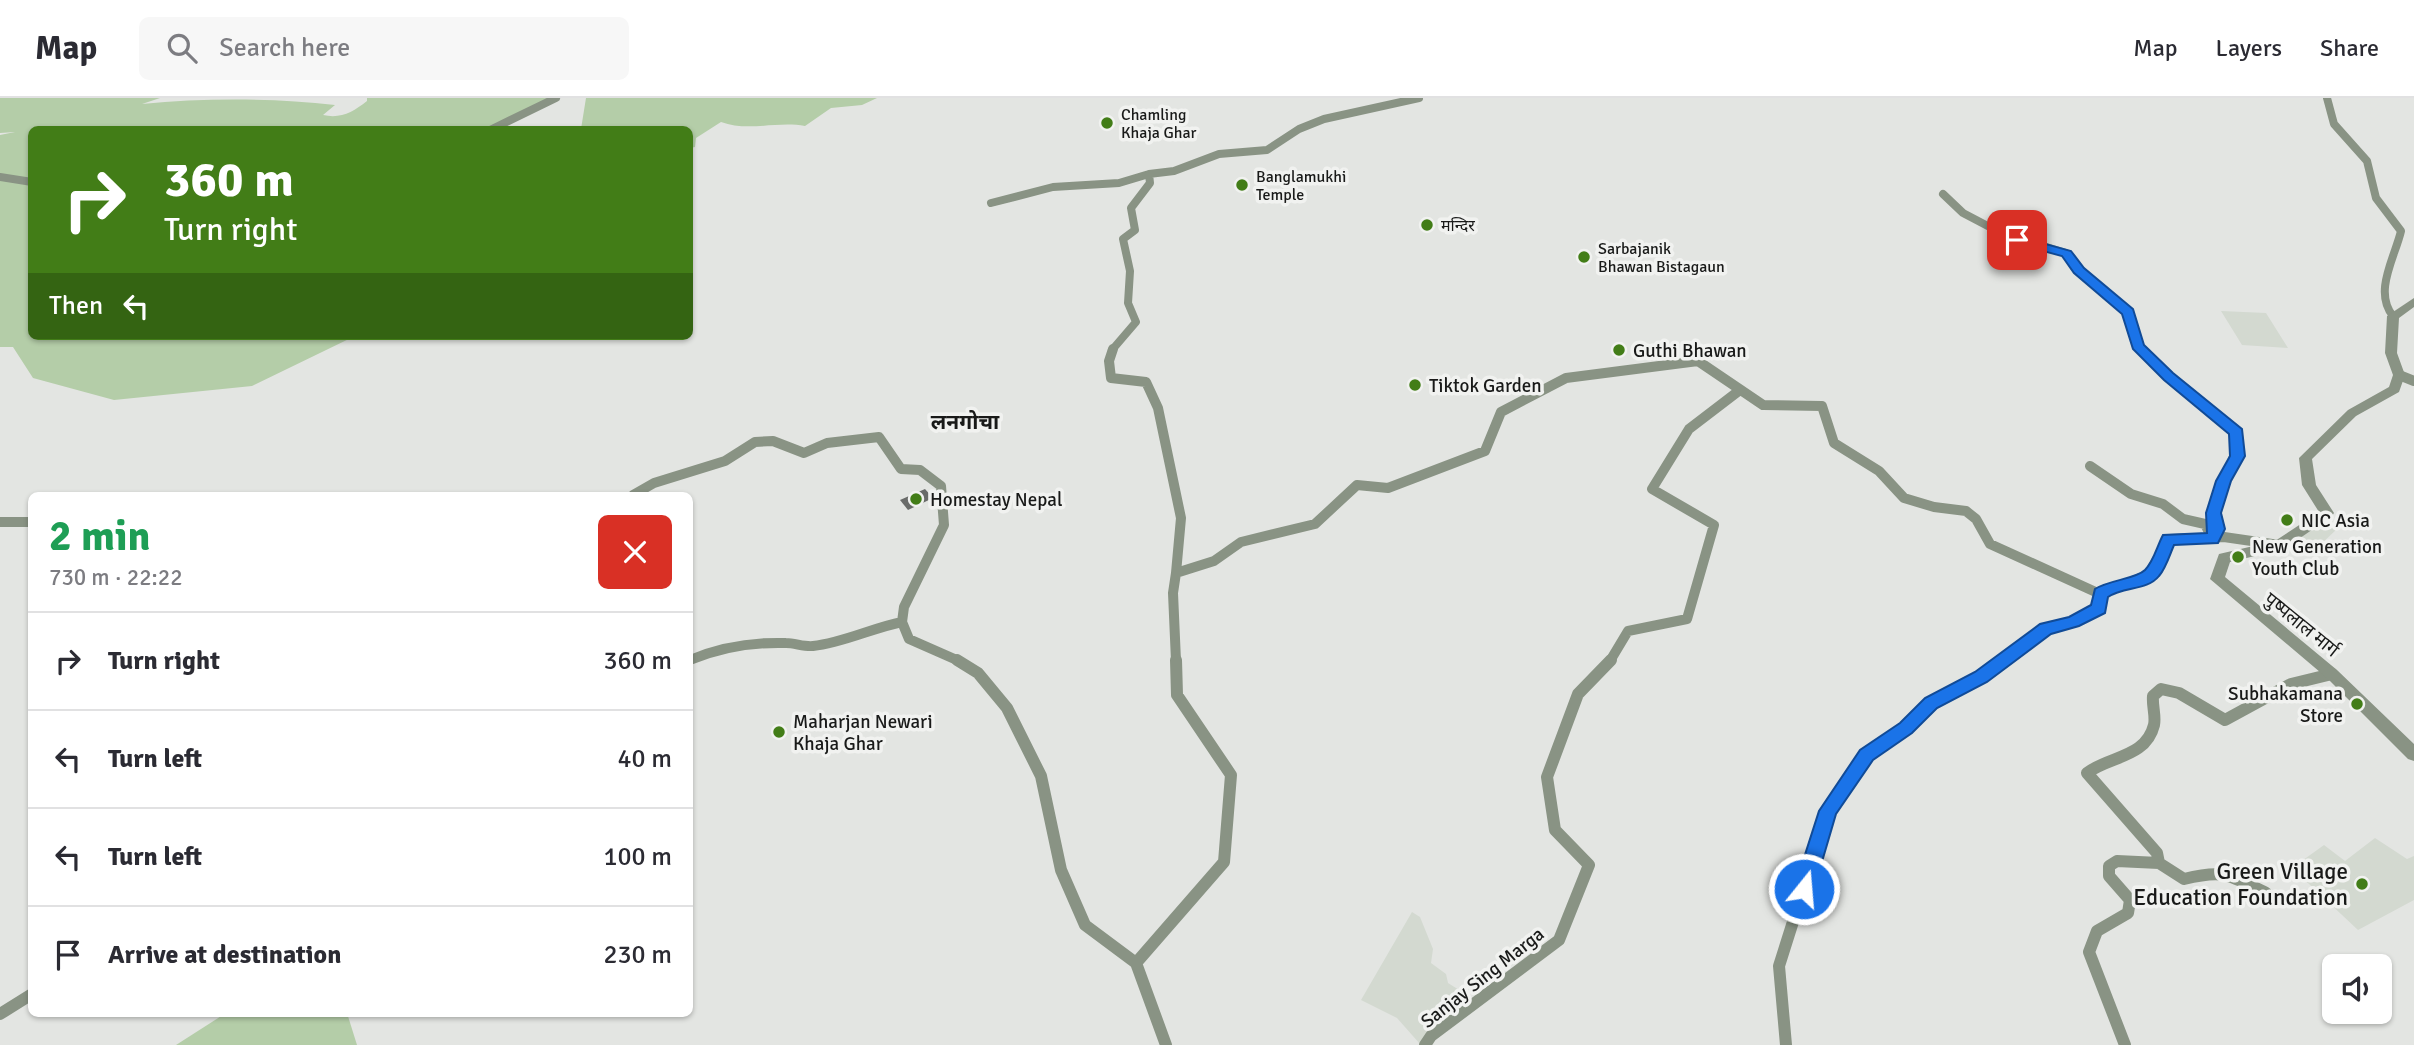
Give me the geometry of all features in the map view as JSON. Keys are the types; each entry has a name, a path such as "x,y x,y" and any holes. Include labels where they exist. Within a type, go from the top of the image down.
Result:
{"street":[{"path":"498,126 556,98"},
{"path":"991,203 1053,187 1119,183 1149,174 1174,171 1219,154 1267,150 1300,129 1324,119 1419,98"},
{"path":"2327,98 2334,124 2367,161 2376,198 2401,231 2397,254 2385,282 2384,297 2388,312 2393,316"},
{"path":"1136,963 1224,862 1231,775 1177,695 1173,593 1181,518 1158,408 1146,382 1111,378 1108,371 1111,351 1118,338 1136,322 1128,303 1130,271 1123,239 1135,230 1131,208 1150,183 1149,174"},
{"path":"0,177 28,181"},
{"path":"1943,194 1963,213 2003,234 2066,253 2079,270 2128,312 2138,346 2168,377 2236,432 2237,456 2224,481 2214,513 2217,529 2212,539"},
{"path":"2393,316 2414,302"},
{"path":"2393,316 2391,353 2399,374 2414,381"},
{"path":"1176,573 1214,561 1241,542 1315,524 1357,485 1388,488 1485,451 1501,412 1566,378 1698,361 1763,405 1806,403 1822,406 1833,443 1879,471 1904,498 1934,507 1966,511 1976,519 1990,544 2100,594"},
{"name":"पुष्पलाल मार्ग","path":"2399,374 2395,389 2352,413 2305,458 2309,485 2327,513 2279,545 2224,558 2217,579 2332,674 2414,754"},
{"name":"Sanjay Sing Marga","path":"1425,1045 1431,1036 1559,940 1589,866 1555,830 1547,777 1578,694 1611,660 1628,631 1687,619 1714,525 1652,489 1689,429 1740,390"},
{"path":"637,492 646,484 682,477 727,460 745,444 767,440 804,453 827,443 879,437 901,469 920,471 941,486 944,525 904,607 902,622 909,639 949,655 978,673 1007,708 1041,776 1061,870 1085,925 1136,963 1166,1045"},
{"path":"2090,466 2131,494 2164,504 2183,519 2204,524 2212,539"},
{"path":"0,522 28,522"},
{"path":"2100,594 2112,586 2144,579 2154,572 2169,539 2212,539 2227,535 2279,545"},
{"path":"1786,1045 1779,966 1828,811 1867,755 1906,728 1931,703 1981,677 2046,629 2073,622 2099,609 2100,594"},
{"path":"693,659 709,652 748,644 789,643 809,647 827,644 869,629 902,622"},
{"path":"2159,863 2157,853 2087,773 2100,764 2134,752 2154,725 2155,693 2167,687 2178,691 2214,717 2225,720 2291,684 2332,674"},
{"path":"2125,1045 2089,952 2097,930 2128,913 2130,900 2109,876 2109,866 2117,861 2159,863 2185,879 2214,872 2228,874 2266,893"},
{"path":"0,1014 28,997"}],"shaded area":[{"path":"2221,311 2266,313 2288,348 2242,345"},
{"path":"2321,519 2338,528 2317,548 2300,538"},
{"name":"Green Village Education Foundation","path":"2375,838 2407,859 2414,856 2414,900 2358,930 2292,868 2324,845 2345,861"},
{"path":"1412,912 1420,917 1433,949 1431,963 1446,974 1448,983 1464,993 1420,1044 1397,1018 1361,1000"}],"green space":[{"path":"0,98 160,98 142,104 214,100 288,101 335,105 323,115 336,116 352,111 367,101 367,98 553,98 492,126 28,126 28,179 0,176 0,135 15,132 0,133"},
{"path":"586,98 877,98 862,105 831,108 805,126 741,126 721,122 696,138 693,147 693,126 581,126"},
{"path":"0,177 28,182 28,340 347,340 252,386 114,400 33,378 13,347 0,347"},
{"path":"220,1017 348,1017 357,1045 176,1045"}],"building":[{"name":"Homestay Nepal","path":"925,489 933,498 908,510 900,500"}],"place":[{"name":"Chamling Khaja Ghar","path":"1107,123"},
{"name":"Banglamukhi Temple","path":"1242,185"},
{"name":"मन्दिर","path":"1427,225"},
{"name":"Sarbajanik Bhawan Bistagaun","path":"1584,257"},
{"name":"Guthi Bhawan","path":"1619,350"},
{"name":"Tiktok Garden","path":"1415,385"},
{"name":"Homestay Nepal","path":"916,499"},
{"name":"NIC Asia","path":"2287,520"},
{"name":"New Generation Youth Club","path":"2238,557"},
{"name":"Subhakamana Store","path":"2357,704"},
{"name":"Maharjan Newari Khaja Ghar","path":"779,732"},
{"name":"Green Village Education Foundation","path":"2362,884"}],"district":[{"name":"लनगोचा","path":"965,422"}],"route":[{"path":"1804,889 1828,811 1867,755 1906,728 1931,703 1981,677 2046,629 2073,622 2099,609 2100,594 2112,586 2144,579 2154,572 2169,539 2212,539 2217,529 2214,513 2224,481 2237,456 2236,432 2206,405 2168,377 2138,346 2131,331 2132,319 2128,312 2079,270 2066,253 2017,240"}]}
